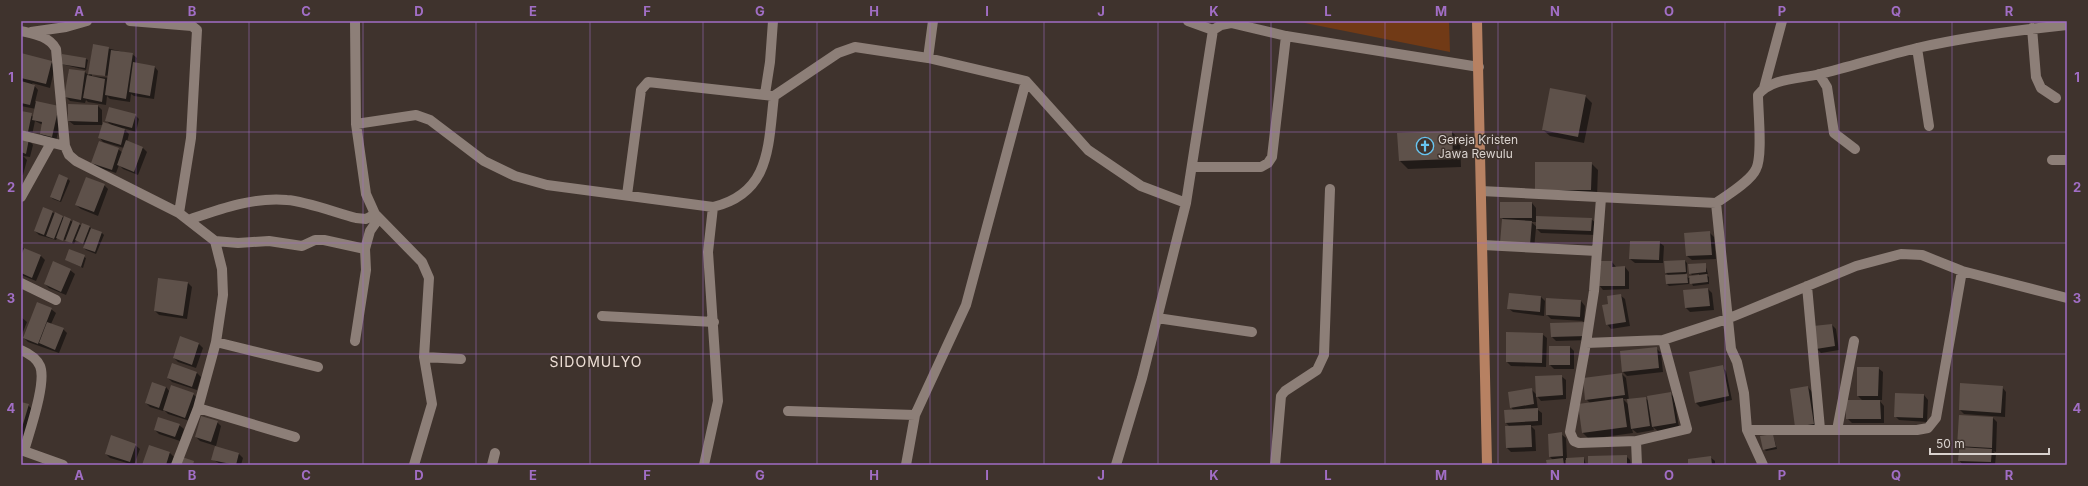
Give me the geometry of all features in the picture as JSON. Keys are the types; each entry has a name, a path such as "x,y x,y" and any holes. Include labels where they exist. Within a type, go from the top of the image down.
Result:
{"main road":[{"path":"1477,21 1487,465"}],"street":[{"path":"24,31 66,27 88,21"},
{"path":"130,21 192,26 197,30 191,138 179,214"},
{"path":"356,21 356,124 366,194 377,216 422,262 427,269 429,278 424,357 432,404 414,465"},
{"path":"356,124 416,115 430,120 484,161 515,176 547,185 713,207 727,204 742,196 756,182 767,150 770,56 773,21"},
{"path":"928,58 933,21"},
{"path":"1188,21 1213,30"},
{"path":"1764,88 1782,21"},
{"path":"1116,465 1157,318 1186,203 1213,30 1221,25 1231,23 1286,36 1479,68"},
{"path":"1481,191 1716,204 1744,183 1756,170 1759,155 1758,95 1764,88 1774,83 1819,74 1917,48 2032,28 2067,25"},
{"path":"2032,28 2036,77 2040,88 2056,98"},
{"path":"24,31 46,38 52,42 56,49 65,146 69,154 76,161 179,214 215,241 238,243 269,241 302,246 315,240 324,240 365,249"},
{"path":"1192,167 1261,167 1268,163 1272,157 1286,36"},
{"path":"627,195 641,90 648,82 660,82 769,95 838,53 855,47 928,58 1026,81 1088,150 1141,186 1186,203"},
{"path":"1917,48 1929,126"},
{"path":"1819,74 1827,87 1834,133 1855,149"},
{"path":"906,465 915,415 966,305 1026,81"},
{"path":"21,135 65,146"},
{"path":"21,197 51,143"},
{"path":"2052,160 2067,160"},
{"path":"1275,465 1281,396 1285,391 1317,370 1324,355 1330,188"},
{"path":"1601,198 1597,251 1586,342 1570,432 1571,438 1579,443 1636,441 1687,429 1663,340"},
{"path":"188,220 231,204 267,200 288,200 356,218 366,219 377,216"},
{"path":"1716,204 1731,349 1737,362 1744,393 1748,430 1763,465"},
{"path":"704,465 718,401 714,322 708,252 713,207"},
{"path":"354,341 366,270 365,249 370,231 377,216"},
{"path":"176,465 198,408 216,342 223,295 222,269 215,241"},
{"path":"1483,245 1597,251"},
{"path":"1586,342 1663,340 1727,319 1856,266 1901,254 1922,255 1962,271 2067,298"},
{"path":"1748,430 1916,430 1928,428 1936,418 1962,271"},
{"path":"21,283 56,300"},
{"path":"1808,286 1820,429"},
{"path":"602,316 714,322"},
{"path":"1157,318 1252,332"},
{"path":"1836,430 1854,341"},
{"path":"216,342 318,367"},
{"path":"21,350 28,353 39,364 42,380 23,451 63,465"},
{"path":"424,357 461,359"},
{"path":"198,408 295,437"},
{"path":"788,411 915,415"},
{"path":"1636,441 1637,465"},
{"path":"492,465 495,454"}],"shaded area":[{"path":"1295,21 1449,21 1450,52"}],"building":[{"path":"93,44 109,47 105,76 88,74"},
{"path":"111,50 133,53 126,99 105,95"},
{"path":"21,53 52,61 46,84 21,78"},
{"path":"62,54 86,58 85,68 60,64"},
{"path":"133,62 155,66 150,96 129,92"},
{"path":"69,69 85,71 81,100 64,97"},
{"path":"87,75 105,79 102,102 83,98"},
{"path":"21,81 35,85 30,105 21,103"},
{"path":"1550,88 1586,95 1578,137 1542,130"},
{"path":"36,101 59,106 52,137 40,134 42,122 32,120"},
{"path":"68,104 98,105 98,122 68,121"},
{"path":"109,107 136,114 132,128 105,121"},
{"path":"21,111 32,113 28,132 21,130"},
{"path":"103,122 125,129 121,145 98,138"},
{"name":"Gereja Kristen Jawa Rewulu","path":"1452,131 1453,159 1399,161 1397,133"},
{"path":"21,137 29,139 26,154 21,152"},
{"path":"126,140 143,147 134,172 117,165"},
{"path":"99,141 119,148 112,170 91,163"},
{"path":"1535,162 1592,162 1591,190 1535,190"},
{"path":"59,174 68,178 60,201 50,197"},
{"path":"86,177 105,184 94,212 75,205"},
{"path":"1500,202 1532,202 1532,218 1500,218"},
{"path":"43,207 53,211 44,235 34,231"},
{"path":"55,212 63,216 54,239 46,236"},
{"path":"64,216 71,219 63,241 56,238"},
{"path":"1536,216 1592,218 1591,231 1536,229"},
{"path":"1502,219 1532,221 1530,245 1500,243"},
{"path":"73,220 80,223 72,243 65,241"},
{"path":"82,223 90,226 83,244 75,240"},
{"path":"91,228 102,232 95,252 83,248"},
{"path":"1710,231 1712,255 1686,256 1684,233"},
{"path":"1630,241 1660,241 1659,260 1629,259"},
{"path":"24,248 41,255 32,278 21,273 21,256"},
{"path":"69,249 85,255 81,267 65,260"},
{"path":"1685,260 1686,272 1665,273 1664,261"},
{"path":"53,261 71,269 61,292 44,284"},
{"path":"1601,261 1612,261 1612,267 1625,266 1625,286 1598,286 1598,266 1601,267"},
{"path":"1706,263 1706,272 1689,274 1688,264"},
{"path":"1687,274 1688,283 1666,284 1665,275"},
{"path":"1707,274 1708,282 1690,284 1689,276"},
{"path":"158,278 188,282 183,316 154,311"},
{"path":"1708,288 1710,306 1685,308 1683,290"},
{"path":"1509,293 1541,296 1540,312 1507,309"},
{"path":"1621,294 1626,322 1606,325 1602,305 1608,304 1607,296"},
{"path":"1546,298 1581,300 1580,317 1546,315"},
{"path":"37,302 52,308 38,344 23,338"},
{"path":"47,322 64,328 55,350 39,343"},
{"path":"1586,322 1587,336 1551,337 1550,323"},
{"path":"1832,324 1835,346 1816,349 1813,326"},
{"path":"1506,332 1543,333 1542,363 1506,362"},
{"path":"180,336 199,343 192,365 173,358"},
{"path":"1549,346 1570,346 1570,365 1549,365"},
{"path":"1657,347 1659,368 1622,372 1620,351"},
{"path":"172,363 197,372 192,387 167,378"},
{"path":"1723,365 1729,396 1695,403 1689,372"},
{"path":"1857,367 1879,367 1878,396 1857,396"},
{"path":"1622,373 1625,395 1585,400 1583,378"},
{"path":"1562,375 1563,395 1536,397 1535,376"},
{"path":"152,382 166,387 159,408 145,403"},
{"path":"1960,383 2003,386 2001,413 1959,410"},
{"path":"171,385 194,393 185,418 163,410"},
{"path":"1808,386 1814,424 1795,427 1790,389"},
{"path":"1532,388 1534,404 1510,408 1508,392"},
{"path":"1671,392 1676,423 1652,427 1647,396"},
{"path":"1895,393 1924,394 1923,418 1894,417"},
{"path":"1646,397 1650,426 1631,429 1627,399"},
{"path":"1623,398 1627,427 1582,433 1578,404"},
{"path":"1846,400 1880,400 1881,419 1846,419"},
{"path":"21,402 29,404 21,431"},
{"path":"1538,408 1538,421 1505,423 1504,410"},
{"path":"1959,415 1993,417 1992,448 1957,446"},
{"path":"201,416 218,421 211,442 195,437"},
{"path":"158,417 180,424 175,437 154,430"},
{"path":"1531,425 1532,447 1506,448 1505,426"},
{"path":"1562,432 1563,456 1549,457 1548,434"},
{"path":"1773,434 1776,447 1763,450 1760,436"},
{"path":"111,435 136,444 130,462 105,454"},
{"path":"149,445 170,452 166,465 142,465"},
{"path":"215,446 239,453 236,465 211,460"},
{"path":"1959,447 1992,449 1991,462 1958,461"},
{"path":"1627,455 1627,465 1588,465 1588,456"},
{"path":"1711,456 1712,465 1688,465 1688,459"},
{"path":"182,457 194,461 193,465 179,465"},
{"path":"1584,457 1584,465 1566,465 1566,458"},
{"path":"1563,458 1564,465 1547,465 1546,460"}],"place":[{"name":"Gereja Kristen Jawa Rewulu","path":"1425,146"}],"district":[{"name":"SIDOMULYO","path":"596,361"}]}
